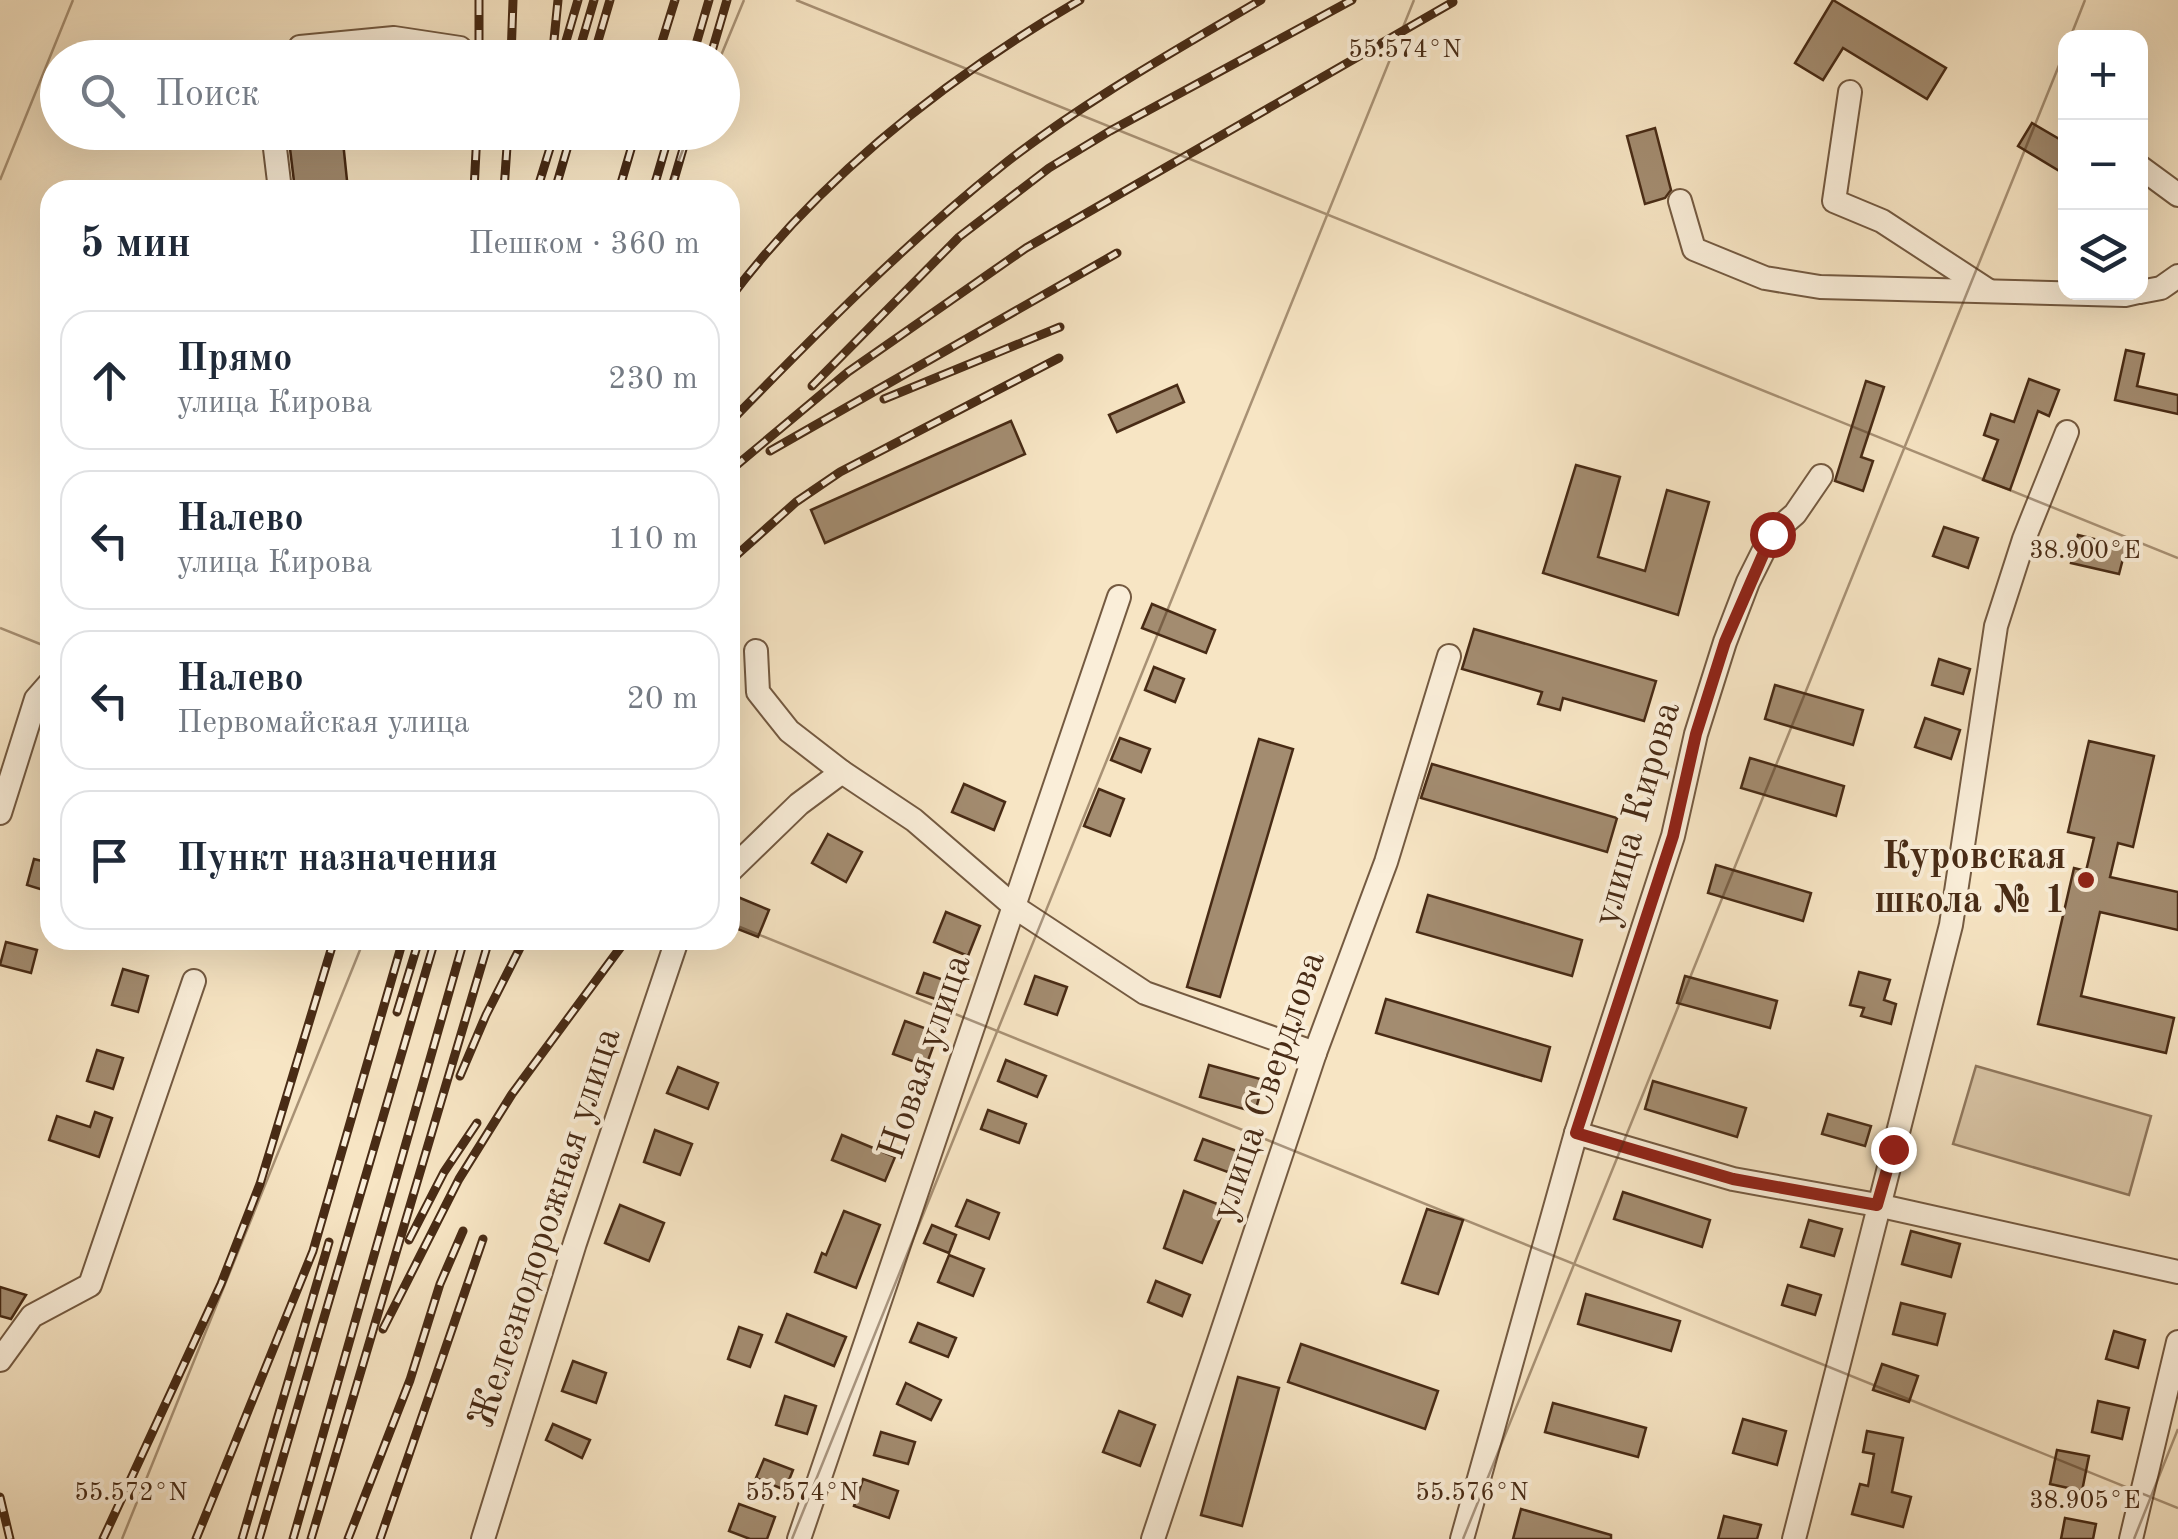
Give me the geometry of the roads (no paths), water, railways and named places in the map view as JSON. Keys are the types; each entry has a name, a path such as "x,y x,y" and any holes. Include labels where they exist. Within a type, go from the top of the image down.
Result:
{"street":[{"path":"373,40 407,40"},
{"path":"1850,92 1834,202 1882,221 1989,291"},
{"path":"275,150 279,180"},
{"path":"2148,173 2178,195"},
{"path":"1680,201 1694,248 1765,278 1820,286 2058,293"},
{"path":"2148,290 2161,288 2178,276"},
{"path":"1794,1539 1951,925 1996,626 2024,539 2068,432"},
{"name":"улица Кирова","path":"1462,1539 1576,1133 1673,836 1696,734 1725,642 1772,534 1795,514 1821,476"},
{"name":"Новая улица","path":"799,1539 1119,597"},
{"path":"756,651 758,692 789,731 914,820 1016,908 1144,993 1314,1053"},
{"name":"улица Свердлова","path":"1153,1539 1314,1053 1386,862 1449,656"},
{"path":"0,813 40,695"},
{"path":"740,860 798,804 842,772"},
{"name":"Железнодорожная улица","path":"483,1539 574,1243 674,950"},
{"path":"0,1360 32,1316 90,1286 194,982"},
{"path":"1576,1133 1733,1179 1877,1205 2178,1272"},
{"path":"2132,1539 2178,1342"}],"railway":[{"path":"479,0 479,40"},
{"path":"512,40 513,0"},
{"path":"554,40 558,0"},
{"path":"566,40 578,0"},
{"path":"582,40 594,0"},
{"path":"598,40 610,0"},
{"path":"663,40 675,0"},
{"path":"697,40 709,0"},
{"path":"715,40 727,0"},
{"path":"740,286 805,210 890,132 983,62 1080,0"},
{"path":"740,412 896,257 1003,165 1097,99 1261,0"},
{"path":"812,386 959,237 1049,168 1352,0"},
{"path":"740,462 848,372 1026,248 1453,2"},
{"path":"475,180 476,150"},
{"path":"505,180 507,150"},
{"path":"540,180 549,150"},
{"path":"558,180 567,150"},
{"path":"622,180 631,150"},
{"path":"656,180 665,150"},
{"path":"674,180 683,150"},
{"path":"770,451 1117,253"},
{"path":"884,399 1060,327"},
{"path":"740,552 796,502 840,472 1059,358"},
{"path":"103,1539 221,1284 260,1184 331,950"},
{"path":"196,1539 313,1251 400,950"},
{"path":"397,1012 416,950"},
{"path":"259,1539 432,950"},
{"path":"293,1539 461,950"},
{"path":"311,1539 486,950"},
{"path":"460,1076 519,950"},
{"path":"383,1329 459,1179 512,1094 619,950"},
{"path":"409,1240 444,1172 477,1123"},
{"path":"348,1539 410,1380 440,1284 463,1231"},
{"path":"380,1539 483,1239"},
{"path":"242,1539 329,1242"},
{"path":"0,1497 10,1539"}],"place":[{"name":"Куровская школа № 1","path":"2086,880"}]}
